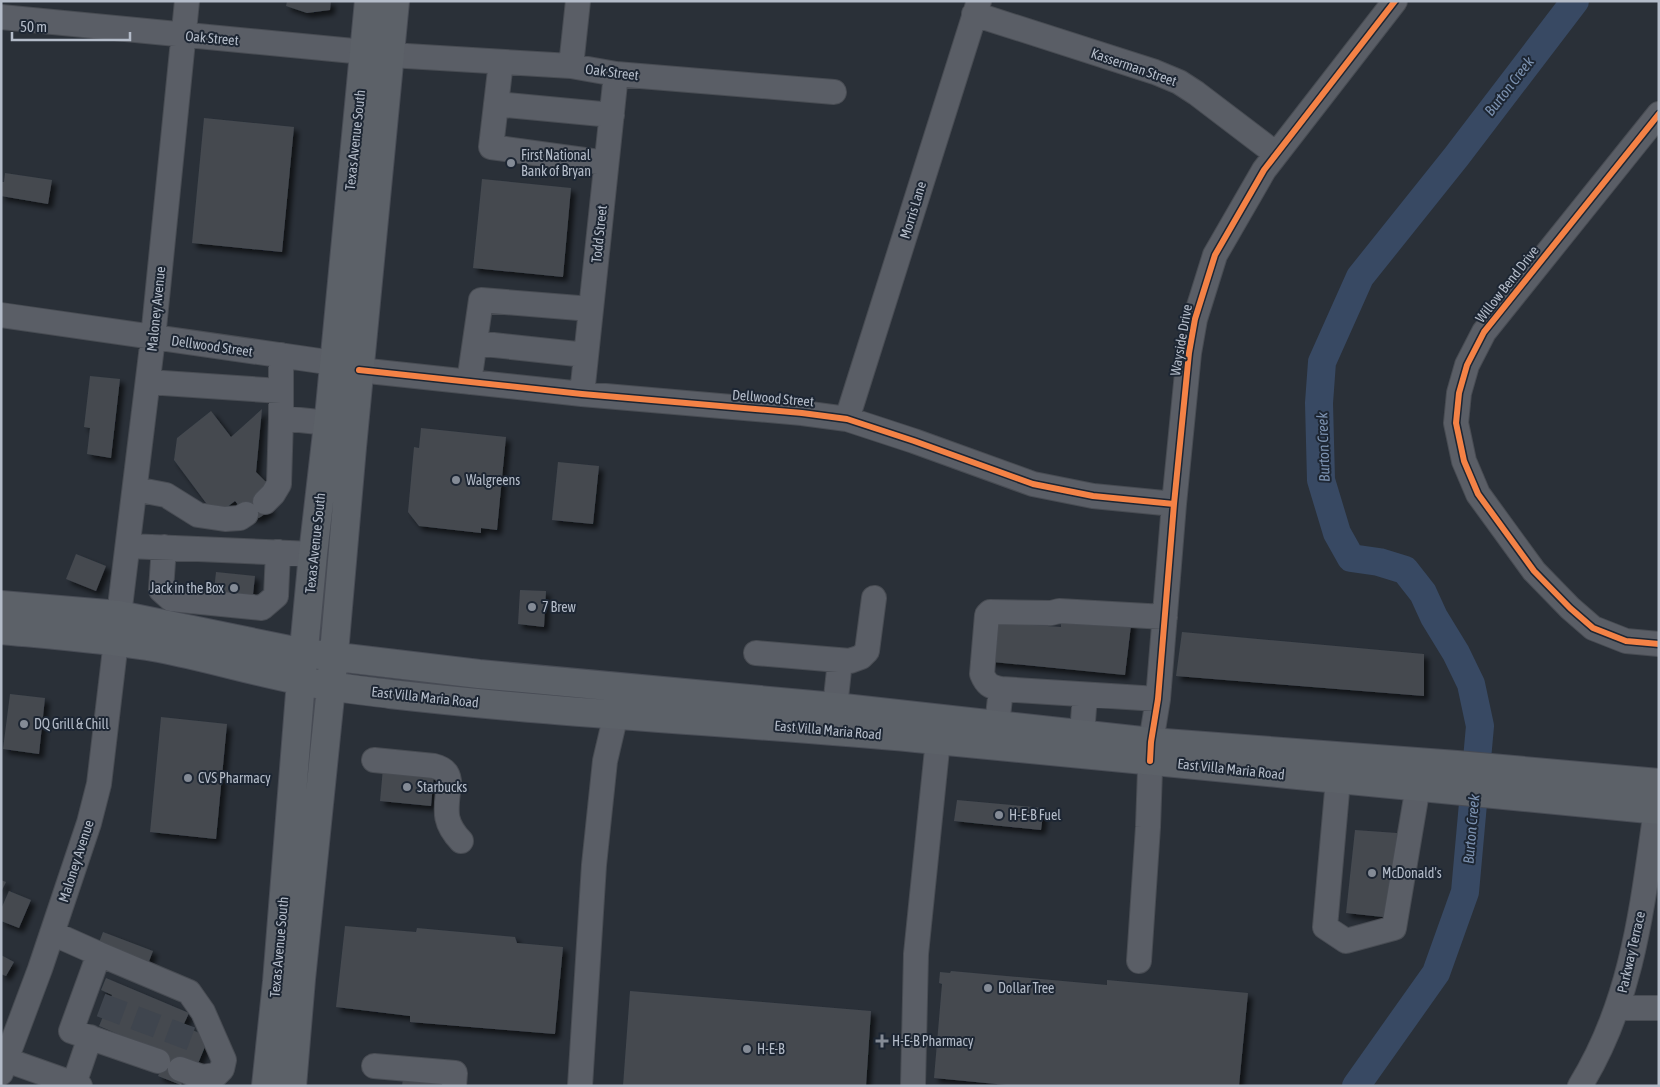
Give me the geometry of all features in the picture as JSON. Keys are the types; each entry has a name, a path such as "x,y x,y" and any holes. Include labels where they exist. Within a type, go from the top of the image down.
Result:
{"main road":[{"name":"Texas Avenue South","path":"292,1086 302,970 332,687 360,370 377,53 369,1"},
{"name":"Texas Avenue South","path":"266,1086 277,982 300,681 334,362 377,53 396,1"},
{"name":"East Villa Maria Road","path":"1,605 117,628 334,658 479,674 835,707 1082,734 1151,751 1338,780 1418,786 1456,778"},
{"name":"East Villa Maria Road","path":"1,630 70,635 117,628 164,649 300,681 332,687 475,703 938,740 1151,751 1456,778 1506,784 1657,810"},
{"name":"East Villa Maria Road","path":"1506,784 1659,783"}],"street":[{"name":"Maloney Avenue","path":"3,1064 52,933 89,823 99,784 153,338 187,1"},
{"path":"572,66 578,1"},
{"name":"Wayside Drive","path":"1139,961 1151,751 1158,700 1174,504 1189,353 1195,319 1215,254 1247,198 1276,154 1395,1"},
{"name":"Kasserman Street","path":"977,8 1179,82 1276,154"},
{"name":"Morris Lane","path":"847,419 977,8"},
{"name":"Oak Street","path":"1,17 377,53 572,66 616,74 834,92"},
{"path":"501,62 490,147 606,164"},
{"name":"Todd Street","path":"582,394 616,74"},
{"path":"496,104 612,114"},
{"name":"Willow Bend Drive","path":"1659,114 1484,332 1467,365 1459,393 1456,423 1464,461 1478,494 1534,570 1570,608 1593,628 1626,641 1659,644"},
{"path":"469,382 481,300 591,309"},
{"name":"Dellwood Street","path":"1,315 153,338 334,362"},
{"path":"474,343 586,354"},
{"path":"135,488 166,495 198,515 225,519 240,518 264,500 281,418 281,355"},
{"name":"Dellwood Street","path":"360,370 582,394 802,413 847,419 1033,484 1094,496 1174,504"},
{"path":"148,382 280,391"},
{"path":"281,418 328,423"},
{"path":"128,546 313,554"},
{"path":"164,547 161,590 171,599 262,608 276,596 278,552"},
{"path":"756,653 840,661 856,660 867,650 874,598"},
{"path":"1158,700 1001,689 990,687 985,682 982,674 987,615 990,612 1051,613 1059,611 1164,617"},
{"path":"835,707 840,661"},
{"path":"997,725 1001,689"},
{"path":"1082,734 1085,695"},
{"path":"580,1086 594,865 605,761 616,714"},
{"path":"913,1086 916,946 938,740"},
{"path":"374,760 440,768 448,776 449,781 447,822 451,830 461,841"},
{"path":"1338,780 1325,927 1346,941 1394,928 1418,786"},
{"name":"Parkway Terrace","path":"1580,1086 1610,1030 1632,960 1657,810"},
{"path":"52,933 189,992 203,1012 205,1040 224,1060 222,1069 216,1075 202,1077 180,1069"},
{"path":"99,954 92,1002 71,1030 158,1061"},
{"path":"1617,1008 1659,1008"},
{"path":"3,1064 77,1085 90,1037"},
{"path":"374,1066 455,1073 454,1086"}],"building":[{"path":"287,1 331,1 330,10 307,13 286,6"},
{"path":"204,118 294,127 282,252 192,243"},
{"path":"5,173 52,180 48,204 1,196 1,182 4,182"},
{"path":"482,179 571,188 563,277 473,268"},
{"path":"90,376 120,379 111,458 87,454 90,428 84,427"},
{"path":"262,409 256,472 267,483 258,492 271,510 259,518 248,517 235,501 222,511 209,507 174,460 177,438 211,411 231,437"},
{"name":"Walgreens","path":"421,428 506,437 497,530 481,528 481,533 419,526 408,512 414,447 419,448"},
{"path":"558,462 599,466 593,524 552,520"},
{"path":"76,554 106,566 96,591 66,579"},
{"name":"Jack in the Box","path":"216,572 255,576 252,604 213,600"},
{"name":"7 Brew","path":"520,590 546,591 544,627 518,624"},
{"path":"1061,612 1132,617 1125,675 983,661 990,622 1061,627"},
{"path":"1182,632 1424,654 1424,696 1176,676"},
{"name":"DQ Grill & Chill","path":"10,694 45,698 39,754 3,749"},
{"name":"CVS Pharmacy","path":"161,717 227,724 216,839 150,832"},
{"name":"Starbucks","path":"383,768 434,774 431,806 380,801"},
{"name":"H-E-B Fuel","path":"957,800 1044,808 1041,830 954,821"},
{"name":"McDonald's","path":"1355,830 1397,833 1392,918 1346,913"},
{"path":"1,880 6,882 1,892"},
{"path":"9,891 31,900 19,928 1,921 1,909"},
{"path":"345,926 416,932 417,928 515,937 517,943 563,947 555,1034 410,1022 410,1016 336,1007"},
{"path":"103,932 153,951 148,964 98,945"},
{"path":"1,955 14,962 6,976 1,974"},
{"path":"951,971 1107,985 1107,980 1248,993 1239,1086 1017,1086 934,1078 942,984 939,983 940,972 950,973"},
{"path":"106,978 189,1013 183,1026 209,1037 197,1066 190,1063 181,1085 158,1076 167,1055 99,1026 112,995 101,990"},
{"name":"H-E-B","path":"630,991 871,1011 866,1086 623,1086"},
{"path":"404,1071 446,1075 445,1086 402,1086"}],"waterway":[{"name":"Burton Creek","path":"1356,1086 1436,973 1465,892 1480,726 1471,684 1423,593 1405,570 1379,562 1351,558 1337,533 1321,480 1319,403 1322,362 1360,277 1456,157 1575,1"}],"tunnel":[{"path":"101,1005 194,1040"}],"cycle path":[{"path":"1150,761 1158,699 1189,353 1195,319 1215,255 1264,170 1395,1"},
{"path":"1659,114 1484,332 1467,365 1459,393 1456,423 1464,461 1478,494 1534,571 1570,608 1593,628 1626,641 1659,644"},
{"path":"359,370 582,394 802,413 847,419 1033,484 1093,496 1174,504"}],"place":[{"name":"First National Bank of Bryan","path":"511,163"},
{"name":"Walgreens","path":"456,480"},
{"name":"Jack in the Box","path":"234,588"},
{"name":"7 Brew","path":"532,607"},
{"name":"DQ Grill & Chill","path":"24,724"},
{"name":"CVS Pharmacy","path":"188,778"},
{"name":"Starbucks","path":"407,787"},
{"name":"H-E-B Fuel","path":"999,815"},
{"name":"McDonald's","path":"1372,873"},
{"name":"Dollar Tree","path":"988,988"},
{"name":"H-E-B Pharmacy","path":"882,1041"},
{"name":"H-E-B","path":"747,1049"}]}
